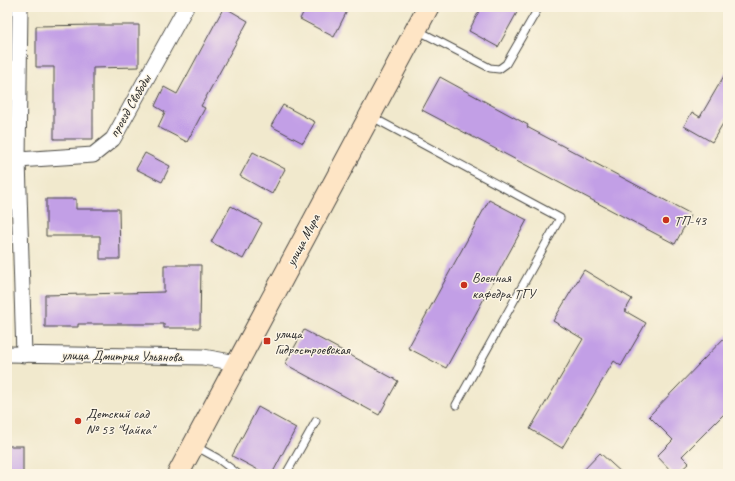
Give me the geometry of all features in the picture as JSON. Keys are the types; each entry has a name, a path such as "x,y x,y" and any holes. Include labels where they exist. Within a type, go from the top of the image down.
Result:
{"main road":[{"name":"улица Мира","path":"178,474 428,7"}],"street":[{"path":"20,7 18,160 24,355"},
{"name":"проезд Свободы","path":"18,160 93,155 113,139 186,7"},
{"name":"улица Дмитрия Ульянова","path":"7,354 203,357 237,364"}],"lane":[{"path":"416,30 490,68 499,69 506,64 539,7"},
{"path":"370,116 560,218 456,405"},
{"path":"286,474 316,421"},
{"path":"193,445 217,458 238,474"}],"building":[{"path":"224,7 248,21 201,106 205,108 187,142 158,127 165,112 155,106 164,87 177,94"},
{"path":"306,7 349,7 334,37 300,19"},
{"path":"481,7 520,7 498,47 469,31"},
{"path":"139,25 139,67 93,68 93,139 54,139 54,67 36,67 36,26"},
{"path":"728,69 728,115 712,142 684,126 692,112 700,117"},
{"path":"440,77 528,125 527,127 691,214 675,244 422,110"},
{"path":"283,105 315,122 303,143 271,126"},
{"path":"253,152 285,169 272,194 240,176"},
{"path":"145,153 170,166 162,182 136,169"},
{"path":"46,199 76,199 76,209 119,209 120,259 100,259 100,236 46,236"},
{"path":"489,200 527,220 446,368 408,348"},
{"path":"231,206 262,223 243,259 211,242"},
{"path":"164,265 201,265 200,328 164,328 164,324 78,324 78,327 45,327 45,295 164,292"},
{"path":"584,270 632,299 625,311 646,323 621,366 614,361 562,448 530,429 583,339 553,321"},
{"path":"304,330 398,381 379,415 285,364"},
{"path":"728,334 728,410 682,456 689,463 677,474 674,474 657,456 673,440 649,416"},
{"path":"258,407 296,428 272,474 266,474 232,456"},
{"path":"7,446 23,446 23,474 7,474"},
{"path":"600,453 623,474 580,474"}],"place":[{"name":"ТП-43","path":"666,220"},
{"name":"Военная кафедра ТГУ","path":"464,285"},
{"name":"улица Гидростроевская","path":"267,341"},
{"name":"Детский сад № 53 \"Чайка\"","path":"78,421"}]}
